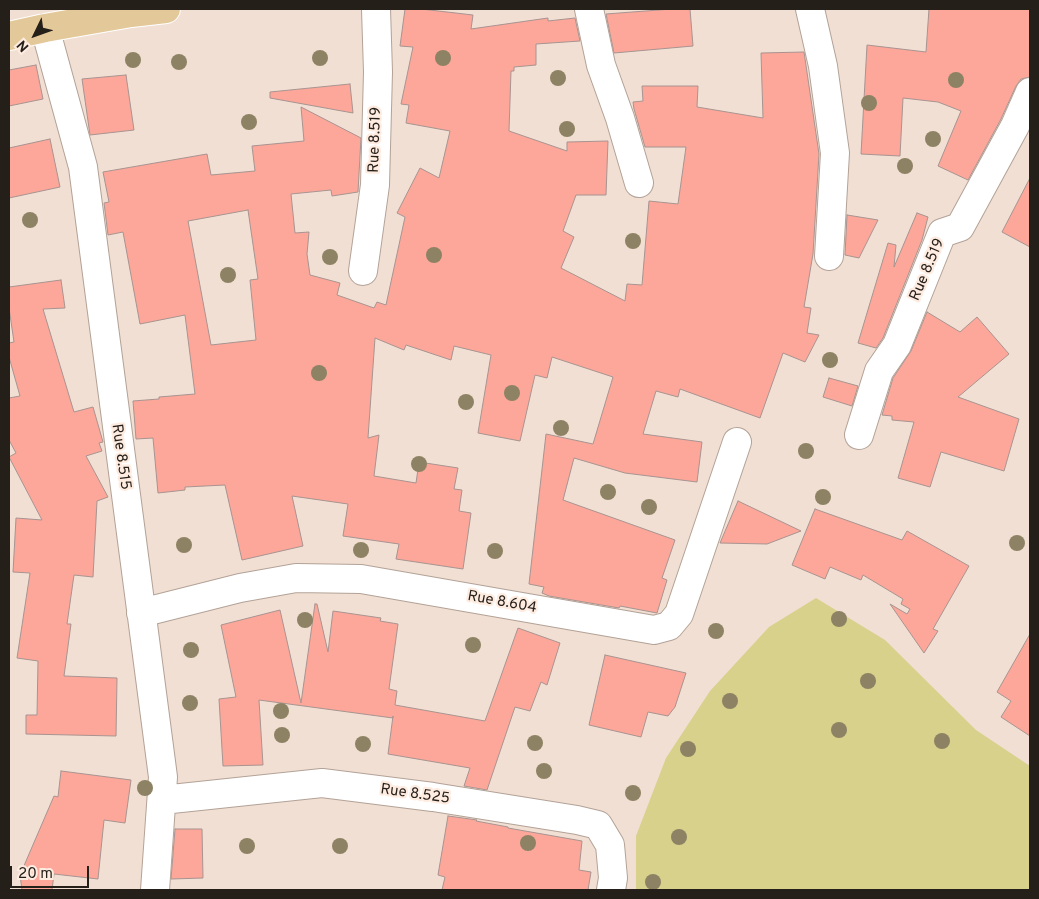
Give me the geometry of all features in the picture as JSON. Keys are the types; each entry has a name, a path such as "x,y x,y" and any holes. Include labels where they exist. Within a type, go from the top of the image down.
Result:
{"main road":[{"path":"31,26 166,9"}],"street":[{"name":"Rue 8.519","path":"363,270 375,185 378,72 376,9"},
{"path":"589,9 601,65 620,118 639,183"},
{"path":"810,9 823,66 835,153 828,256"},
{"name":"Rue 8.515","path":"31,26 83,167 163,777 155,890"},
{"name":"Rue 8.519","path":"860,435 879,372 897,346 942,233 960,227 1015,126 1030,92"},
{"name":"Rue 8.604","path":"141,613 240,588 296,578 361,579 654,630 669,626 680,614 737,442"},
{"name":"Rue 8.525","path":"162,800 322,783 433,797 577,820 598,825 610,845 613,878 611,890"}],"shaded area":[{"path":"816,598 885,640 976,730 1030,766 1030,890 636,890 636,836 666,758 710,691 769,627"}],"building":[{"path":"405,9 473,15 471,29 548,18 548,21 575,18 580,41 536,44 536,65 514,67 514,71 511,71 509,131 567,151 567,142 608,141 606,195 576,195 563,231 574,237 561,268 625,301 627,284 642,285 649,201 678,204 686,147 645,147 633,102 643,101 642,86 698,86 697,107 763,118 761,53 804,52 819,154 813,254 804,307 811,308 807,333 819,335 805,362 783,353 760,418 680,389 678,397 656,391 643,434 702,442 697,482 625,473 574,458 563,500 675,540 662,578 667,580 657,613 549,596 542,593 544,587 529,584 546,434 593,444 613,377 552,357 547,378 535,375 520,441 478,433 491,355 454,346 451,360 406,345 404,350 375,338 368,438 379,435 374,476 416,483 419,462 458,468 454,489 462,490 459,511 471,513 463,569 396,559 399,544 343,536 348,504 292,496 303,546 242,560 225,485 185,487 185,490 158,493 153,438 136,439 133,401 195,394 185,315 140,324 123,232 108,235 104,203 109,202 103,172 207,154 211,175 255,171 252,146 304,141 301,107 361,138 358,192 332,196 331,190 291,194 295,233 309,232 307,254 310,275 340,283 337,295 374,308 377,302 386,305 405,217 397,213 420,168 439,178 450,131 406,123 409,105 401,104 413,47 400,46","holes":["248,210 258,279 250,280 256,340 211,345 188,221"]},
{"path":"690,9 693,46 614,53 606,14"},
{"path":"929,9 1030,9 1030,77 1021,79 1016,86 1001,119 968,180 938,166 961,111 938,102 903,98 900,156 861,154 867,45 926,52"},
{"path":"36,65 43,99 9,106 9,70"},
{"path":"126,75 134,130 90,135 82,79"},
{"path":"350,84 353,113 270,98 270,92"},
{"path":"50,139 60,187 9,198 9,148"},
{"path":"1030,178 1030,247 1002,232"},
{"path":"917,213 928,217 922,240 883,338 876,348 858,343 888,243 896,245 894,267"},
{"path":"847,215 878,220 859,258 845,255"},
{"path":"61,280 65,308 43,309 74,412 93,407 103,442 99,443 102,451 86,456 108,497 97,501 93,577 74,575 67,624 71,624 64,676 117,678 116,736 26,734 26,715 37,715 38,661 17,658 30,573 13,572 16,518 42,520 9,457 16,453 9,440 9,398 20,396 9,357 9,343 14,342 9,308 9,287"},
{"path":"927,312 960,332 977,317 1009,354 958,397 1019,419 1004,471 941,452 930,487 898,478 914,422 892,420 892,416 882,415 893,378 911,351"},
{"path":"829,378 858,386 852,406 823,397"},
{"path":"738,501 801,531 767,544 720,543"},
{"path":"815,509 902,540 907,531 969,566 933,629 938,631 924,653 890,604 907,614 910,609 901,604 903,599 863,575 861,580 830,567 825,579 792,565"},
{"path":"315,604 317,604 328,652 333,611 381,618 380,621 398,624 389,689 397,691 395,705 485,721 518,628 560,643 547,685 541,682 530,711 515,707 487,790 464,786 470,768 388,754 393,718 259,700 263,765 223,766 219,699 236,697 221,625 280,610 301,703"},
{"path":"1030,634 1030,736 1001,717 1011,701 997,692"},
{"path":"605,655 686,673 675,707 668,716 648,712 641,737 589,725"},
{"path":"61,771 131,780 125,823 104,820 98,879 54,874 52,890 22,890 20,875 54,796 58,797"},
{"path":"448,816 582,841 579,870 591,872 588,890 442,890 445,877 438,875"},
{"path":"175,829 202,829 203,878 171,879"}]}
